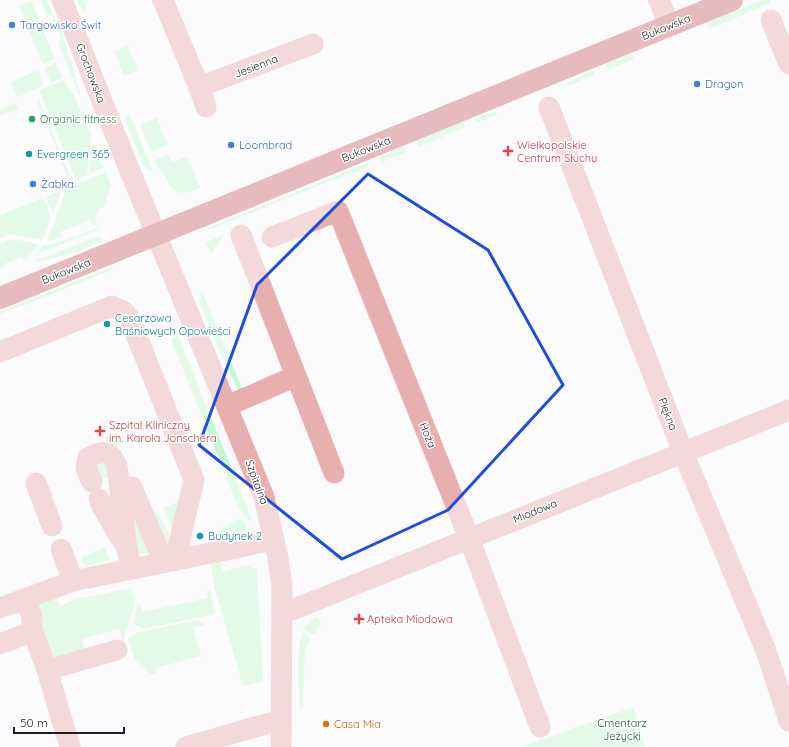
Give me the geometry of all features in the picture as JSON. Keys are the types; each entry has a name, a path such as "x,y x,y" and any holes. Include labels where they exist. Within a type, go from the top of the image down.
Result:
{"main road":[{"name":"Bukowska","path":"0,298 732,0"}],"street":[{"name":"Grochowska","path":"62,0 156,234"},
{"path":"164,0 206,107"},
{"path":"659,0 670,25"},
{"path":"771,20 789,64"},
{"name":"Jesienna","path":"199,87 313,44"},
{"name":"Piękna","path":"549,107 683,452 766,652 789,721"},
{"name":"Hoża","path":"272,237 338,211 469,538 540,727"},
{"name":"Szpitalna","path":"156,234 264,497 280,572 282,614 281,747"},
{"path":"241,235 334,473"},
{"path":"0,352 112,306 123,310 130,319 194,480 170,562"},
{"path":"227,406 296,376"},
{"name":"Miodowa","path":"282,614 789,410"},
{"path":"127,549 103,508 86,468 88,458 98,452 108,452 114,458 118,466 127,549 131,569"},
{"path":"36,483 52,526"},
{"path":"132,487 170,562"},
{"path":"0,608 73,581 274,540"},
{"path":"61,549 73,581"},
{"path":"25,599 32,617 32,630 47,670 70,747"},
{"path":"0,644 26,634 32,630"},
{"path":"47,670 117,650"},
{"path":"186,747 269,723 281,723"}],"highlighted area":[{"path":"368,174 488,250 563,385 448,510 342,559 199,445 257,285"}],"green space":[{"path":"41,0 46,0 58,24 84,106 58,42 62,40 52,15 47,17"},
{"path":"77,0 84,0 86,7 83,12"},
{"path":"763,0 770,0 771,3 709,29 707,22"},
{"path":"31,1 55,59 43,64 19,6"},
{"path":"128,45 138,70 124,76 114,51"},
{"path":"631,53 634,59 608,70 606,66 607,63"},
{"path":"56,63 63,78 51,83 45,68"},
{"path":"38,70 44,86 17,97 11,82"},
{"path":"590,70 593,71 595,75 560,88"},
{"path":"64,80 75,97 91,136 87,175 76,180 39,90"},
{"path":"39,100 72,181 70,182 37,101"},
{"path":"15,103 18,109 0,116 0,109"},
{"path":"495,112 498,115 476,123 475,117"},
{"path":"130,115 153,172 144,166 129,130 125,117"},
{"path":"157,118 168,145 152,152 140,125"},
{"path":"461,122 464,123 465,127 419,147 416,139"},
{"path":"93,142 104,168 89,174"},
{"path":"403,146 406,152 381,162 380,157"},
{"path":"168,155 172,162 185,157 188,158 200,188 181,193 177,192 171,187 155,160"},
{"path":"367,163 369,167 209,230 208,228"},
{"path":"106,172 111,185 104,207 96,214 97,224 93,225 90,220 60,232 62,237 47,241 67,188"},
{"path":"61,191 53,213 46,197"},
{"path":"43,198 51,217 43,240 12,234 0,238 0,215"},
{"path":"98,228 98,230 34,255 44,245 54,244"},
{"path":"225,233 211,255 206,243"},
{"path":"98,236 104,241 67,255 35,262 35,261"},
{"path":"12,239 39,244 23,260 22,257 4,264 5,267 0,269 0,243"},
{"path":"111,267 112,270 0,315 0,311"},
{"path":"201,289 244,393 240,393 227,368 200,303"},
{"path":"178,336 252,520 249,521 238,507 171,339"},
{"path":"113,434 127,470 109,447 105,437"},
{"path":"101,459 113,469 106,479 98,477 95,463"},
{"path":"185,499 175,534 163,508"},
{"path":"157,511 172,540 170,546 163,548 149,514"},
{"path":"140,516 151,552 133,555 129,522"},
{"path":"237,519 245,522 247,531 216,537 214,534"},
{"path":"105,547 110,560 87,566 83,562 82,557"},
{"path":"220,561 223,572 246,565 257,570 263,681 243,686 215,589 210,562"},
{"path":"131,588 135,602 123,642 119,629 82,639 86,653 61,659 54,657 49,652 45,646 40,621 38,606 42,600 55,594 60,606 77,599"},
{"path":"210,590 215,612 212,615 142,629 133,623 138,605 140,604 142,612 208,598 206,591"},
{"path":"317,615 321,624 314,635 303,629"},
{"path":"197,620 206,624 193,628 201,656 155,668 156,674 151,675 135,660 128,638 139,632"},
{"path":"302,632 311,639 305,650 303,709 300,709 298,659"},
{"name":"Cmentarz Jeżycki","path":"633,707 645,747 522,747"}],"place":[{"name":"Targowisko Świt","path":"12,25"},
{"name":"Dragon","path":"697,84"},
{"name":"Organic fitness","path":"32,119"},
{"name":"Loombrad","path":"231,145"},
{"name":"Wielkopolskie Centrum Słuchu","path":"508,151"},
{"name":"Evergreen 365","path":"29,154"},
{"name":"Żabka","path":"33,184"},
{"name":"Cesarzowa Baśniowych Opowieści","path":"107,324"},
{"name":"Szpital Kliniczny im. Karola Jonschera","path":"100,431"},
{"name":"Budynek 2","path":"200,536"},
{"name":"Apteka Miodowa","path":"359,619"},
{"name":"Casa Mia","path":"326,724"}]}
